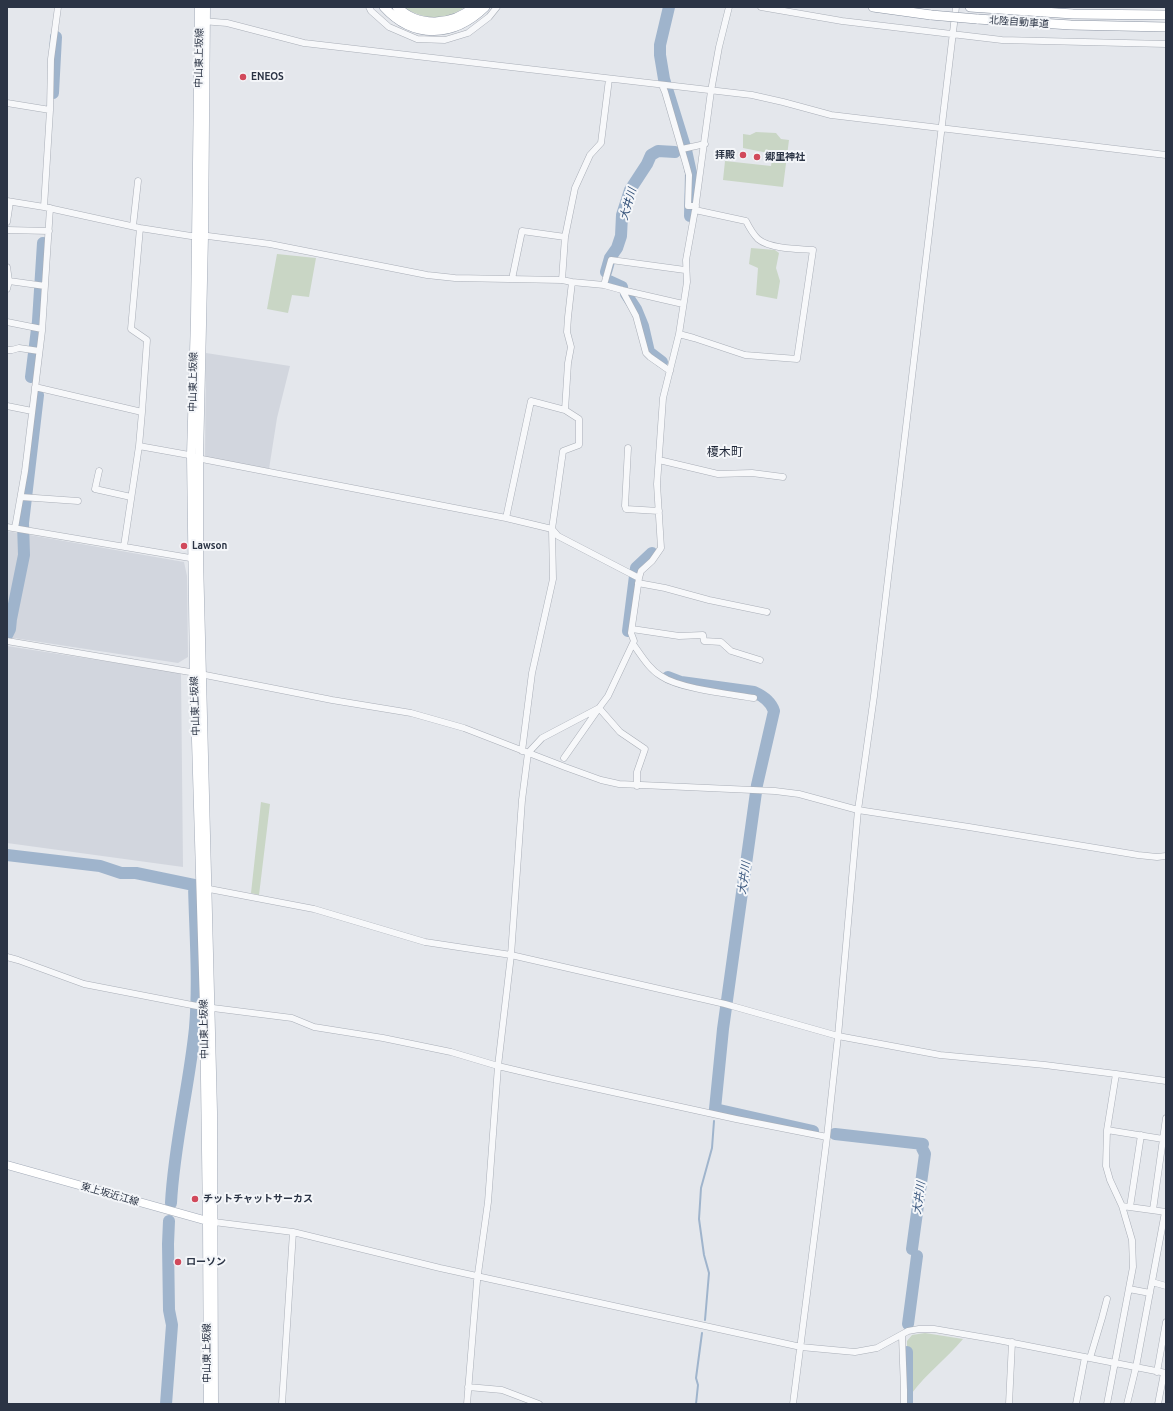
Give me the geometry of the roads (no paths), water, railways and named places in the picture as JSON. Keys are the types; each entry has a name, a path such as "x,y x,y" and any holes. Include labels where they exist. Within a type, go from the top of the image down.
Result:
{"highway":[{"path":"384,7 397,19 406,24 415,28 433,31 457,26 472,18 485,7"},
{"path":"397,7 405,14 413,18 436,22 454,19 474,7"},
{"name":"北陸自動車道","path":"873,7 977,19 1071,25 1166,26"},
{"name":"北陸自動車道","path":"974,7 1073,14 1166,15"}],"main road":[{"name":"中山東上坂線","path":"199,7 203,21"},
{"name":"中山東上坂線","path":"206,7 203,21 195,457 198,674 204,888 201,1006 213,1112 208,1404"},
{"name":"東上坂近江線","path":"7,1165 210,1222"},
{"name":"中山東上坂線","path":"210,1222 214,1404"}],"street":[{"path":"21,529 32,410 42,329 49,231 47,208 51,59 58,7"},
{"path":"369,7 371,11 389,27 417,39 445,40 468,33 489,17 497,7"},
{"path":"564,758 608,696 633,644 632,629 637,578 661,548 657,484 663,398 678,334 686,282 686,260 711,91 719,47 729,7"},
{"path":"761,7 842,21 1002,40 1166,44"},
{"path":"793,1404 827,1137 838,1036 858,810 874,696 956,7"},
{"path":"203,21 227,23 304,43 752,95 831,115 1166,155"},
{"path":"562,280 565,237 575,188 590,155 601,143 609,79"},
{"path":"663,85 684,149 688,175 688,206 746,221 760,240 767,244 813,250 797,359 745,355 678,334"},
{"path":"7,103 50,110"},
{"path":"684,149 704,144"},
{"path":"133,226 138,181"},
{"path":"7,222 8,201 140,228 270,244 427,275 455,278 562,280 604,285 683,304"},
{"path":"124,546 139,446 147,340 131,329 140,228"},
{"path":"7,230 49,231"},
{"path":"512,279 522,231 565,237"},
{"path":"604,285 611,260 686,270"},
{"path":"7,267 9,281 7,289"},
{"path":"9,281 45,286"},
{"path":"565,410 568,363 571,347 567,332 572,282"},
{"path":"622,290 636,316 646,353 650,358 670,371"},
{"path":"7,322 42,329"},
{"path":"7,350 19,348 39,351"},
{"path":"35,387 142,412"},
{"path":"467,1404 478,1276 488,1202 498,1066 511,955 532,673 553,579 552,528 563,451 579,445 580,419 565,410 531,401 506,518"},
{"path":"7,406 32,410"},
{"path":"139,446 552,528 558,536 637,578 665,588 709,600 766,612"},
{"path":"628,448 625,488 626,509 659,511"},
{"path":"659,460 718,474 752,473 784,477"},
{"path":"99,471 96,489 131,497"},
{"path":"24,497 78,501"},
{"path":"7,527 196,559"},
{"path":"632,629 679,636 703,635 704,641 721,642 731,651 760,660"},
{"path":"7,641 411,713 464,728 601,780 619,784 637,786 756,790 799,794 858,810 1138,855 1157,857 1166,856"},
{"path":"633,644 645,662 661,676 675,683 754,698"},
{"path":"599,708 620,732 645,749 637,772 637,786"},
{"path":"525,752 542,738 599,708"},
{"path":"204,888 314,909 425,942 511,955 727,1005 838,1036 940,1055 1044,1065 1166,1080"},
{"path":"7,957 84,984 201,1006 292,1018 314,1027 383,1038 443,1051 498,1066 736,1120 827,1137"},
{"path":"1107,1404 1116,1363 1133,1266 1132,1240 1122,1206 1110,1180 1106,1166 1108,1130 1116,1074"},
{"path":"1153,1210 1166,1118"},
{"path":"1108,1130 1164,1139"},
{"path":"1130,1207 1141,1135"},
{"path":"1122,1206 1165,1212 1136,1367 1127,1404"},
{"path":"210,1222 293,1232 440,1268 801,1347 855,1352 877,1348 908,1332 919,1329 927,1329 1012,1342 1162,1373"},
{"path":"282,1404 293,1232"},
{"path":"1152,1282 1166,1286"},
{"path":"1129,1289 1150,1293"},
{"path":"1076,1404 1087,1358 1102,1318 1107,1299"},
{"path":"1158,1404 1166,1322"},
{"path":"902,1336 904,1404"},
{"path":"1009,1404 1012,1342"},
{"path":"468,1387 502,1390 540,1404"}],"waterway":[{"name":"大井川","path":"669,7 660,45 660,55 664,79 686,150 691,173 690,216"},
{"path":"53,93 56,37"},
{"name":"大井川","path":"606,272 610,258 617,248 621,236 622,215 630,190 647,164 651,155 658,151 675,152"},
{"path":"31,377 38,321 43,243"},
{"name":"大井川","path":"609,281 622,287"},
{"name":"大井川","path":"626,294 636,309 643,326 649,352 662,362"},
{"path":"7,635 10,629 24,555 23,523 38,395"},
{"name":"大井川","path":"628,631 636,568 652,553"},
{"name":"大井川","path":"668,677 681,682 754,692 766,699 771,704 774,711 757,785 723,1029 715,1109 813,1131"},
{"path":"7,855 100,866 121,873 136,873 194,885 197,974 195,1028 178,1137 171,1203"},
{"path":"705,1320 709,1273 704,1255 699,1219 701,1188 712,1148 714,1121"},
{"name":"大井川","path":"835,1134 923,1144"},
{"name":"大井川","path":"912,1249 925,1154 922,1148"},
{"path":"166,1404 172,1325 169,1310 169,1221"},
{"name":"大井川","path":"908,1324 917,1256"},
{"path":"696,1404 698,1385 696,1378 702,1333"},
{"name":"大井川","path":"907,1352 907,1404"}],"place":[{"name":"ENEOS","path":"243,77"},
{"name":"拝殿","path":"743,155"},
{"name":"郷里神社","path":"757,157"},
{"name":"Lawson","path":"184,546"},
{"name":"チットチャットサーカス","path":"195,1199"},
{"name":"ローソン","path":"178,1262"}],"district":[{"name":"榎木町","path":"725,452"}]}
